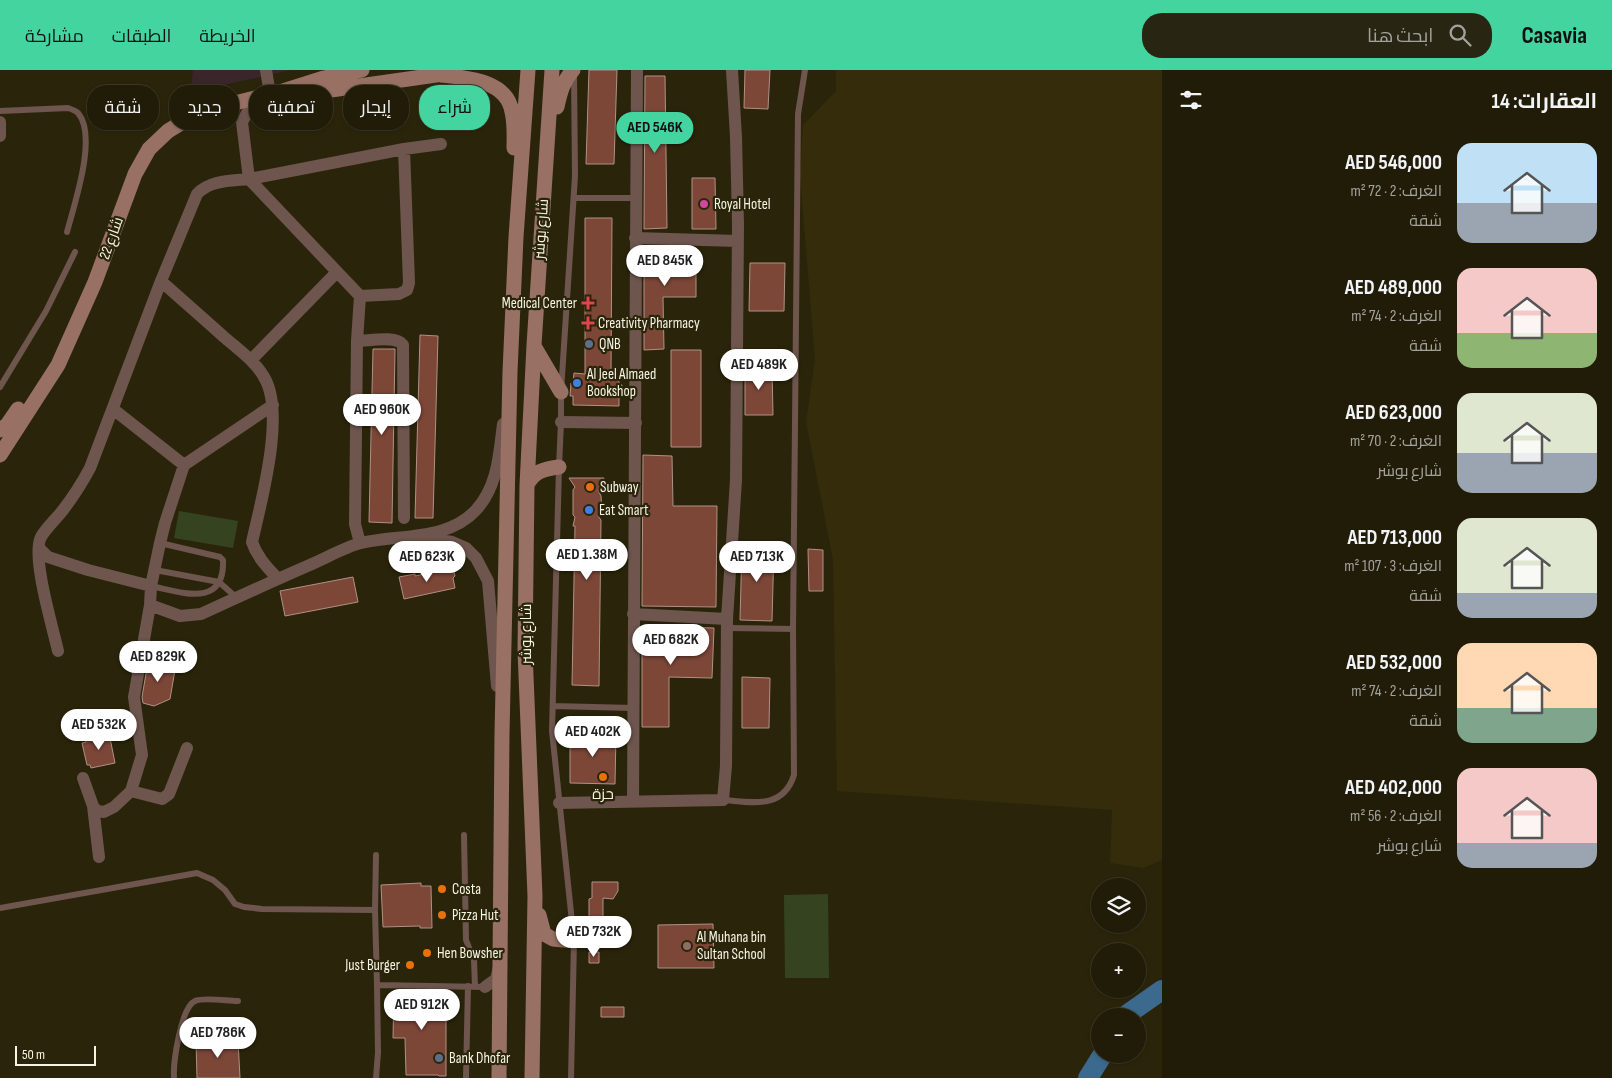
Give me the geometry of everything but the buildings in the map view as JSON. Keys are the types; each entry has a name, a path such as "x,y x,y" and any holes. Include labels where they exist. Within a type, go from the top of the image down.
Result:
{"main road":[{"name":"شارع 22","path":"302,85 362,70"},
{"name":"شارع 22","path":"333,91 466,70"},
{"name":"شارع بوشر","path":"499,1078 502,734 510,372 516,237 528,70"},
{"name":"شارع بوشر","path":"532,1078 534,896 526,651 528,485 534,345 552,70"},
{"path":"546,146 554,132 561,88 566,78 574,70"},
{"path":"441,74 471,78 487,83 505,95 512,110 516,237"},
{"name":"شارع 22","path":"0,455 58,365 95,282 134,174 149,149 168,131 199,112 249,100"},
{"path":"0,430 13,417 95,282"},
{"path":"534,345 561,392"},
{"path":"528,485 530,478 537,472 559,467"},
{"path":"534,896 544,934 553,939 574,941"}],"street":[{"path":"266,70 273,85"},
{"path":"633,802 637,70"},
{"path":"559,803 723,800 726,766 728,624 736,480 738,241 736,137 732,70"},
{"path":"249,112 242,122 249,179 336,273 360,296 400,294 407,290 409,283 404,149"},
{"path":"0,122 0,136"},
{"path":"58,651 38,564 37,555 41,536 62,511 90,468 161,281 197,194 204,186 214,183 249,179 404,149 441,144"},
{"path":"635,238 738,241"},
{"path":"251,360 336,273"},
{"path":"161,281 251,360 265,378 273,405 272,437 268,471 252,542 260,560 278,579"},
{"path":"360,296 357,341 355,524 360,543"},
{"path":"357,341 395,339 403,345 404,518"},
{"path":"150,604 170,613 191,616 201,614 360,543 411,536 457,525 476,509 488,493 497,469 510,372"},
{"path":"93,806 97,811 104,812 114,807 131,791 142,755 134,697 150,604 151,586 164,523 184,466 273,405"},
{"path":"113,409 184,466"},
{"path":"561,422 636,423"},
{"path":"411,536 452,542 466,548 476,558 488,581 502,734"},
{"path":"39,548 48,557 88,570 151,586"},
{"path":"633,614 728,624"},
{"path":"131,791 162,798 169,794 187,748"},
{"path":"83,778 93,806 99,857"},
{"path":"476,987 496,979 500,965"}],"lane":[{"path":"571,1078 574,941 552,731 561,392 576,176 574,70"},
{"path":"723,800 758,802 770,800 783,795 790,786 794,775 793,629 798,114 805,70"},
{"path":"0,111 68,108 77,112 83,122 87,150 67,232"},
{"path":"574,198 636,198"},
{"path":"0,388 46,311 75,252"},
{"path":"151,586 193,595 203,594 220,582 223,560 220,556 160,543"},
{"path":"155,570 220,582 237,598"},
{"path":"728,624 793,629"},
{"path":"553,706 633,708"},
{"path":"464,835 466,940 474,960 476,987 466,1078"},
{"path":"376,855 375,910 378,1052 376,1078"},
{"path":"0,908 197,873 213,880 225,890 235,904 244,908 375,910"},
{"path":"377,985 476,987 496,995 500,1003"},
{"path":"174,1078 179,1033 190,1004 197,999 238,1001"}],"shaded area":[{"path":"193,70 291,70 223,85 192,85"}],"green space":[{"path":"179,511 238,521 233,548 174,538"},
{"path":"828,894 829,978 785,978 784,895"}],"sand":[{"path":"836,70 1162,70 1162,860 1143,868 1110,863 1112,810 837,791 833,560 806,422 815,359 800,176 803,125 836,91"}],"waterway":[{"path":"1136,1008 1162,990"},
{"path":"1088,1078 1097,1063"}],"place":[{"name":"Royal Hotel","path":"704,204"},
{"name":"Medical Center","path":"588,303"},
{"name":"Creativity Pharmacy","path":"588,323"},
{"name":"QNB","path":"589,344"},
{"name":"Al Jeel Almaed Bookshop","path":"577,383"},
{"name":"Subway","path":"590,487"},
{"name":"Eat Smart","path":"589,510"},
{"name":"حزة","path":"603,777"},
{"name":"Costa","path":"442,889"},
{"name":"Pizza Hut","path":"442,915"},
{"name":"Al Muhana bin Sultan School","path":"687,946"},
{"name":"Hen Bowsher","path":"427,953"},
{"name":"Just Burger","path":"410,965"},
{"name":"Bank Dhofar","path":"439,1058"}]}
